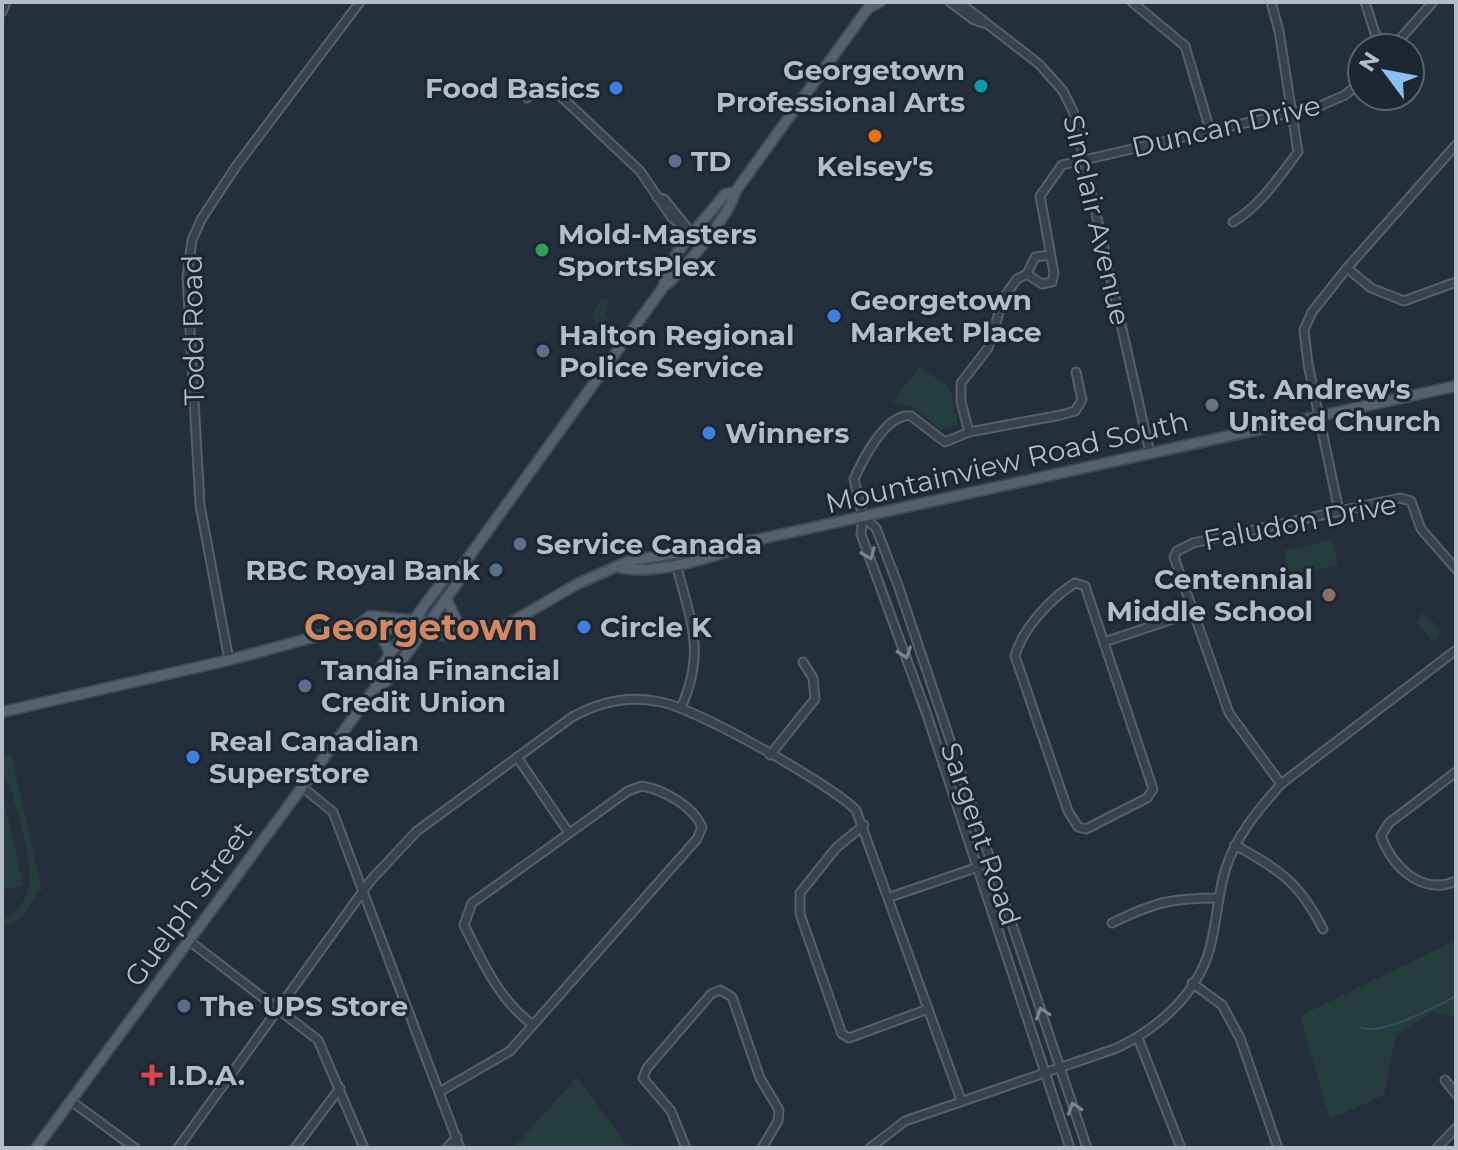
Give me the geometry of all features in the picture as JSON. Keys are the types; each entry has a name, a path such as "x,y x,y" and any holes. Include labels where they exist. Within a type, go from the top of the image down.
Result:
{"main road":[{"name":"Guelph Street","path":"36,1148 376,687 388,680 458,582 458,572 664,286 665,273 698,238 725,194 735,192 868,5 880,2"},
{"name":"Mountainview Road South","path":"2,712 229,660 359,625 451,636 459,630 503,627 577,584 621,568 629,561 756,540 1456,386"},
{"name":"Mountainview Road South","path":"621,568 636,571 676,564 728,552 756,540"},
{"name":"Guelph Street","path":"376,687 379,670 407,630 447,575 458,572"},
{"path":"446,598 459,630"},
{"name":"Mountainview Road South","path":"359,625 370,616 430,620 452,624 459,630"},
{"path":"379,628 390,655"}],"street":[{"path":"2,12 6,2"},
{"name":"Todd Road","path":"229,660 200,505 187,277 192,240 237,165 360,2"},
{"name":"Sinclair Avenue","path":"950,2 961,6 1039,64 1063,91 1073,111 1150,453"},
{"path":"1132,2 1185,46 1210,130"},
{"path":"1233,222 1244,215 1274,183 1298,152 1294,112 1271,2"},
{"path":"1365,2 1375,32"},
{"path":"1405,32 1433,2"},
{"path":"527,98 538,88 553,89 640,171 672,218 698,238"},
{"name":"Duncan Drive","path":"1049,255 1040,196 1062,165 1320,106 1346,94"},
{"path":"1339,511 1304,330 1312,312 1347,268 1456,145"},
{"path":"969,432 961,402 961,383 988,348 1004,297 1017,279 1027,274 1035,257 1049,255 1054,273 1052,282 1042,284 1027,274"},
{"path":"1347,268 1378,292 1404,301 1456,282"},
{"path":"863,517 854,479 891,422 911,416 945,442 969,432 1075,411 1082,400 1076,372"},
{"name":"Faludon Drive","path":"1281,784 1229,713 1174,557 1177,551 1193,543 1400,498 1411,501 1421,529 1456,569"},
{"name":"Sargent Road","path":"863,517 876,528 898,585 1087,1148"},
{"name":"Sargent Road","path":"863,517 861,534 927,715 1070,1148"},
{"path":"673,552 697,650 692,683 681,708"},
{"path":"1075,583 1085,586 1104,642 1153,789 1147,798 1086,829 1078,827 1068,811 1015,656 1019,640 1064,589 1075,583"},
{"path":"883,591 898,585"},
{"path":"1104,642 1194,612"},
{"path":"870,1148 905,1121 1138,1038 1170,1013 1206,961 1219,898 1235,845 1258,809 1281,784 1453,652 1456,664"},
{"path":"770,755 815,699 813,678 803,662"},
{"path":"178,1148 365,889 417,831 595,704 637,699 681,708 844,798 864,825 961,1100"},
{"name":"Sargent Road","path":"927,715 939,709"},
{"path":"517,757 569,833"},
{"path":"1456,772 1389,823 1381,836 1398,867 1413,879 1430,885 1456,881"},
{"path":"441,1091 510,1051 697,839 702,827 698,817 675,799 642,786 628,791 483,894 466,914 464,925 496,986 516,1012 532,1024"},
{"path":"302,787 333,812 365,889 460,1148"},
{"path":"864,825 836,848 800,893 800,914 842,1034 849,1038 874,1031 928,1009"},
{"path":"1235,845 1280,870 1298,886 1323,929"},
{"path":"890,897 990,863"},
{"path":"1112,923 1154,903 1183,898 1219,898"},
{"path":"188,940 318,1040 364,1148"},
{"name":"Sargent Road","path":"1009,964 1023,958"},
{"path":"1192,983 1222,1005 1240,1038 1278,1148"},
{"path":"686,1148 671,1111 643,1078 647,1068 711,994 720,990 732,997 760,1078 779,1110 778,1121 762,1148"},
{"path":"1138,1038 1181,1148"},
{"path":"1445,1080 1456,1094"},
{"path":"295,1148 340,1088"},
{"path":"71,1101 135,1148"},
{"path":"1437,1148 1456,1128"},
{"path":"447,1148 457,1137"}],"green space":[{"path":"601,298 608,300 606,313 610,321 600,331 592,317"},
{"path":"919,367 950,388 958,425 940,430 913,407 892,402"},
{"path":"1332,540 1338,565 1290,576 1284,551"},
{"path":"1421,614 1425,614 1442,631 1436,640 1432,640 1416,622"},
{"path":"11,753 42,891 38,891 24,916 2,928 2,919 17,909 26,895 29,878 25,840 10,786 2,773 2,755"},
{"path":"2,789 23,885 2,890"},
{"path":"1456,940 1456,1017 1432,1012 1395,1037 1384,1095 1330,1119 1300,1016"},
{"path":"577,1077 629,1148 513,1148"}],"waterway":[{"path":"1360,1027 1369,1029 1393,1025 1456,996"}],"place":[{"name":"Georgetown Professional Arts","path":"981,86"},
{"name":"Food Basics","path":"616,88"},
{"name":"Kelsey's","path":"875,136"},
{"name":"TD","path":"675,161"},
{"name":"Mold-Masters SportsPlex","path":"542,250"},
{"name":"Georgetown Market Place","path":"834,316"},
{"name":"Halton Regional Police Service","path":"543,351"},
{"name":"St. Andrew's United Church","path":"1212,405"},
{"name":"Winners","path":"709,433"},
{"name":"Service Canada","path":"520,544"},
{"name":"RBC Royal Bank","path":"496,570"},
{"name":"Centennial Middle School","path":"1329,595"},
{"name":"Circle K","path":"584,627"},
{"name":"Tandia Financial Credit Union","path":"305,686"},
{"name":"Real Canadian Superstore","path":"193,757"},
{"name":"The UPS Store","path":"184,1006"},
{"name":"I.D.A.","path":"152,1075"}],"district":[{"name":"Georgetown","path":"421,627"}]}
